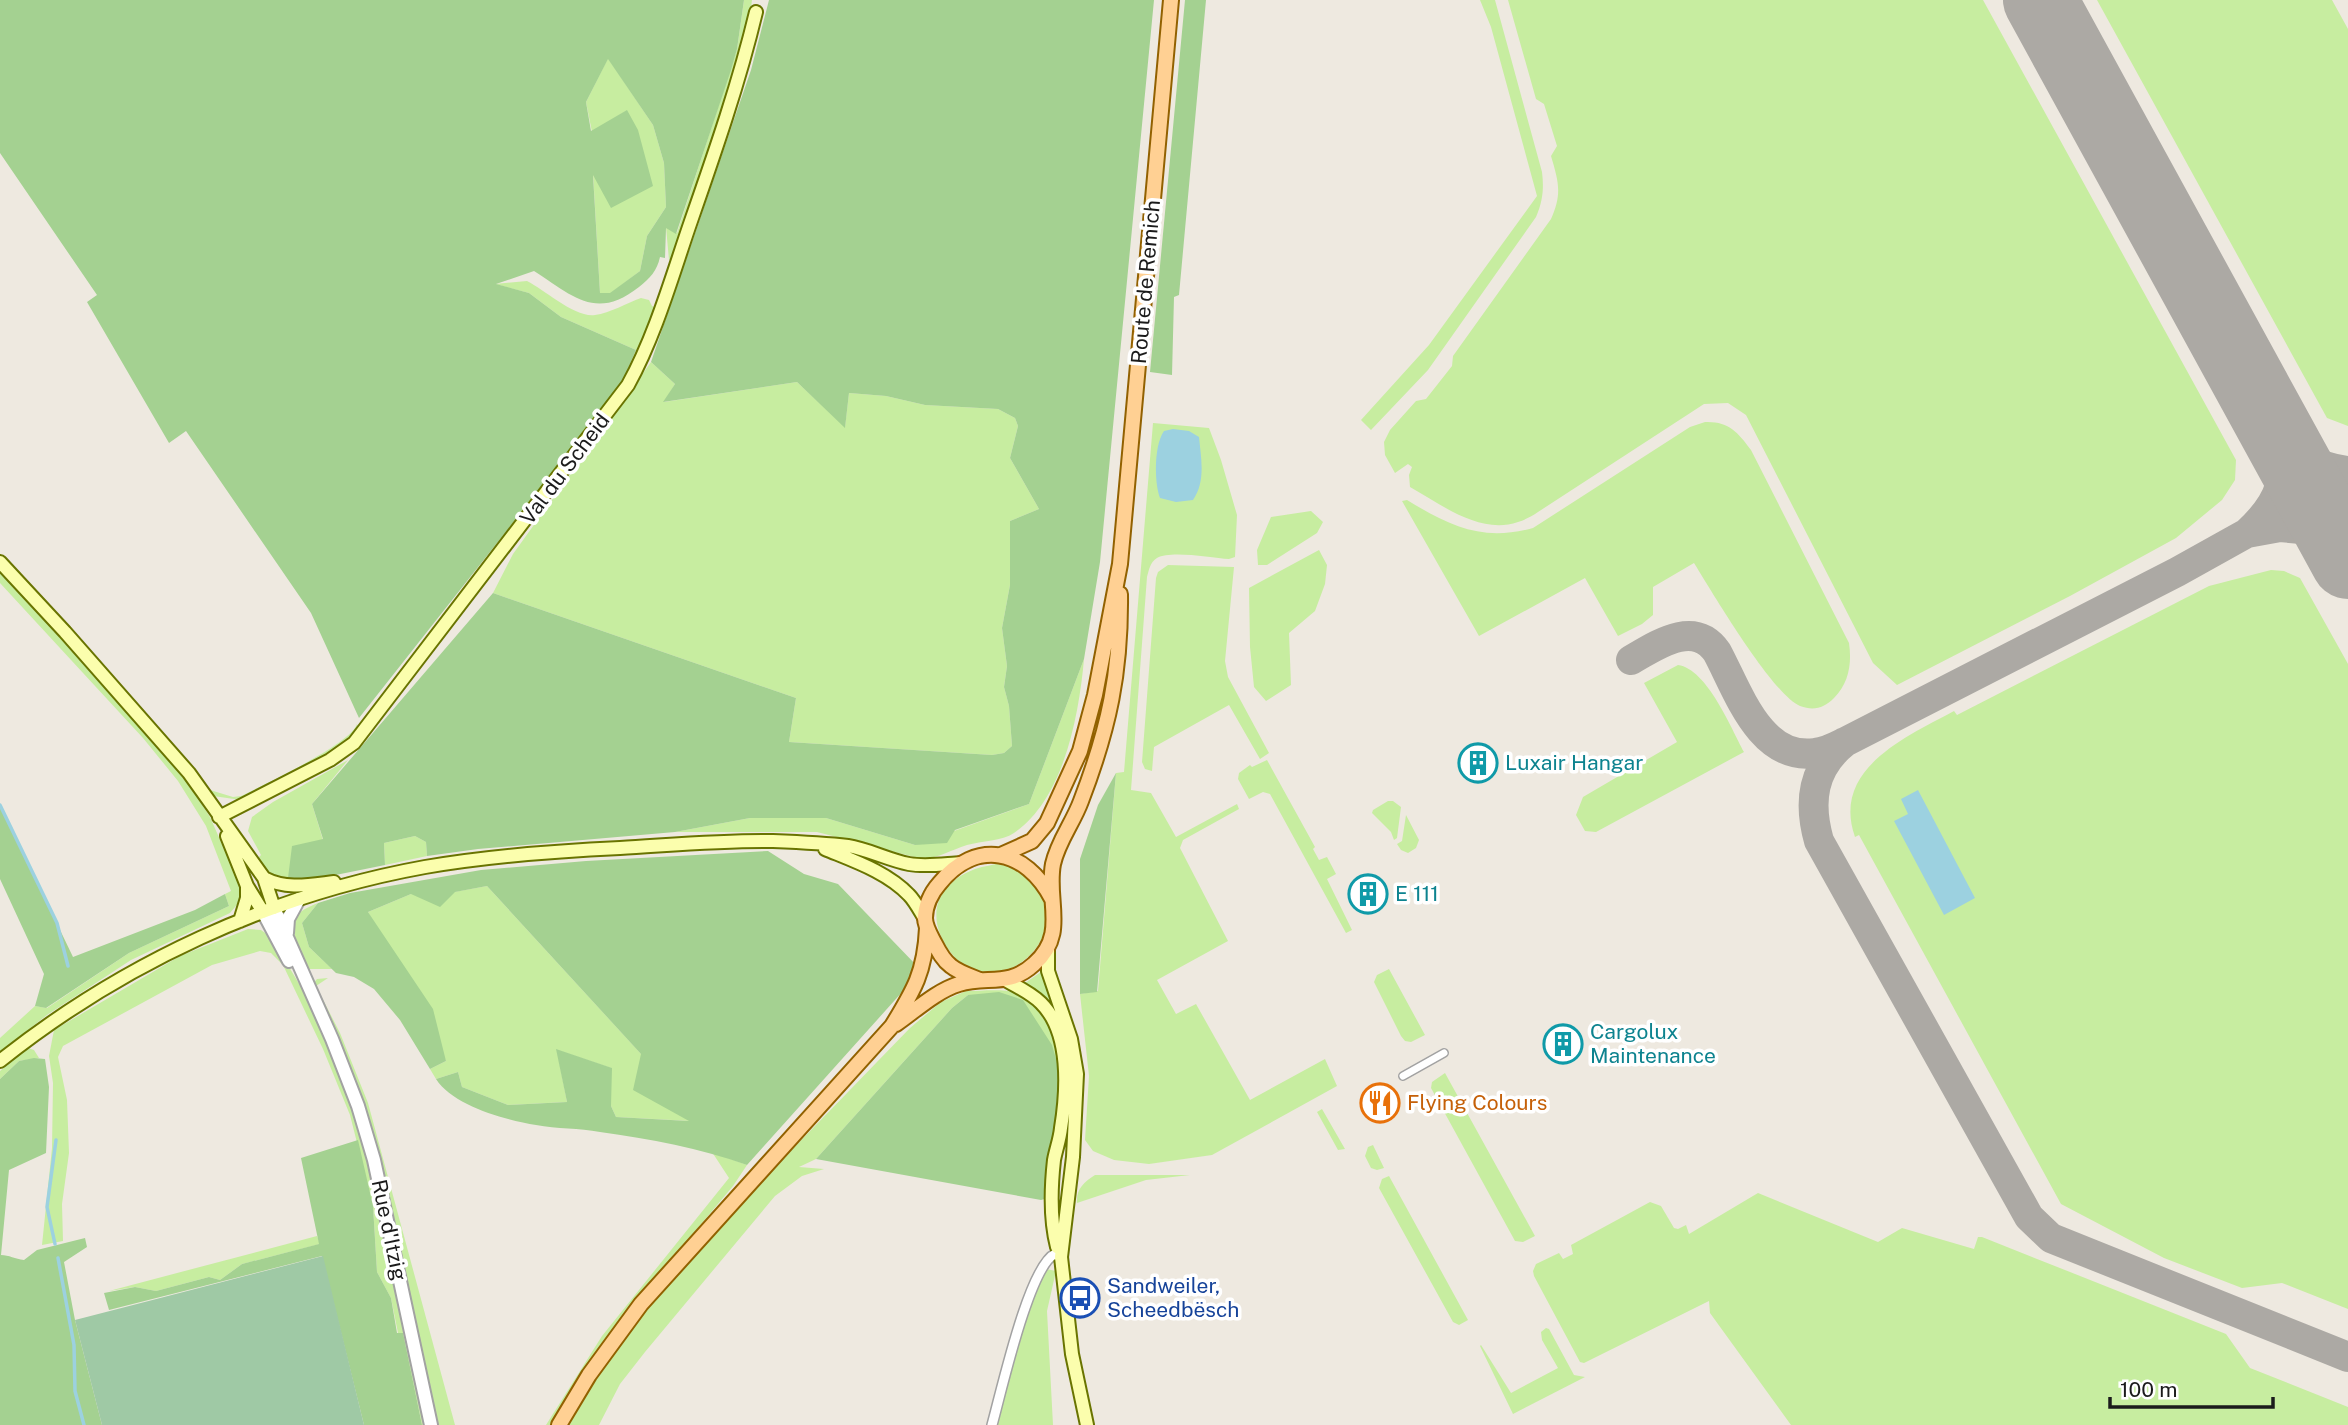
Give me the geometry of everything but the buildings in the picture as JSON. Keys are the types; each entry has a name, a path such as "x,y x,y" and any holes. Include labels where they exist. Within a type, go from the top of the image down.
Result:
{"main road":[{"name":"Route de Remich","path":"1001,855 1032,841 1046,823 1080,751 1095,695 1120,564 1171,0"},
{"name":"Val du Scheid","path":"219,817 330,760 354,743 628,385 644,356 674,273 743,67 757,5"},
{"path":"0,562 189,773 264,878 274,883 292,887 369,879 479,859 726,842 772,841 849,846 908,864 961,863 977,857 1001,855 1020,861 1036,875 1054,903 1055,925 1049,946 1048,971 1071,1039 1077,1074 1073,1157 1061,1257 1072,1354 1087,1425"},
{"name":"Route de Remich","path":"1054,903 1053,864 1058,848 1080,805 1108,723 1121,630 1120,564"},
{"path":"219,817 247,886 269,910"},
{"path":"815,845 868,866 910,895 941,955 952,967 981,981"},
{"path":"559,1425 589,1375 641,1304 892,1027 921,974 926,954 928,903 945,876 961,863"},
{"path":"264,878 269,910"},
{"path":"0,1061 36,1032 122,978 181,947 299,899 369,879"},
{"path":"240,921 247,898 247,886"},
{"path":"892,1027 958,984 1005,980 1021,974 1035,964 1049,946"},
{"path":"1005,980 1026,990 1044,1005 1053,1021 1065,1060 1070,1093 1064,1145 1068,1154 1073,1157"},
{"path":"1061,1257 1055,1244 1052,1191 1054,1158 1065,1102 1065,1060"}],"street":[{"path":"288,940 288,919 299,899"},
{"name":"Rue d'Itzig","path":"269,910 288,940 358,1106 374,1160 431,1425"},
{"name":"Rue d'Itzig","path":"269,910 332,1039"},
{"path":"1403,1076 1444,1054"},
{"path":"992,1425 1027,1299 1047,1259 1055,1254 1061,1257"}],"green space":[{"path":"0,0 744,0 731,70 676,234 666,228 665,258 660,257 650,277 624,297 597,303 573,296 534,271 496,284 529,293 561,317 636,350 620,387 359,718 311,613 186,431 169,443 87,302 97,295 0,153","holes":["608,59 653,125 664,163 666,207 647,236 640,271 610,293 600,293 593,175 611,208 653,186 638,130 627,110 591,131 586,102"]},
{"path":"744,0 752,0 749,23 673,257 669,260 666,227 677,233 737,49"},
{"path":"769,0 1154,0 1100,562 1084,659 1029,804 955,830 947,843 915,845 826,818 750,818 675,832 427,856 426,842 415,836 384,843 385,865 301,882 288,878 292,846 323,839 312,804 493,593 796,698 789,742 992,755 1004,753 1012,746 1009,706 1004,687 1007,666 1002,628 1010,585 1010,521 1039,509 1010,458 1018,426 1015,418 998,409 925,405 886,396 849,393 845,428 797,382 663,402 675,384 651,362 751,70"},
{"path":"1185,0 1206,0 1179,295 1174,297 1172,375 1150,372"},
{"path":"1480,0 1495,0 1542,172 1540,205 1536,217 1428,370 1371,430 1361,420 1429,345 1537,196 1491,27"},
{"path":"1508,0 1983,0 2236,460 2235,480 2222,500 2176,538 1897,685 1873,663 1746,415 1728,403 1704,404 1518,522 1490,525 1476,521 1448,509 1410,487 1409,475 1412,467 1408,464 1395,473 1385,455 1384,442 1390,430 1416,401 1426,399 1452,366 1453,356 1551,219 1557,202 1557,181 1551,156 1557,146 1544,104 1536,99"},
{"path":"2097,0 2332,0 2348,29 2348,426 2327,418"},
{"path":"608,58 653,125 664,163 666,207 647,236 640,271 610,294 600,293 593,173 626,111 592,132 586,102"},
{"path":"527,281 569,308 587,315 607,312 641,298 649,300 656,308 639,355 620,387 636,350 561,317 529,293 495,284"},
{"path":"651,362 675,384 664,402 797,382 845,427 849,393 886,396 925,405 998,409 1015,418 1018,426 1010,458 1039,509 1010,521 1010,585 1002,628 1007,666 1004,687 1009,706 1012,746 1004,753 992,755 789,742 796,698 493,593 513,554"},
{"path":"1705,422 1720,423 1732,429 1751,450 1849,643 1850,665 1846,679 1834,698 1823,706 1800,706 1788,698 1759,664 1694,563 1653,587 1653,615 1618,636 1585,578 1479,636 1402,501 1407,500 1467,529 1498,533 1533,528 1690,427"},
{"path":"1153,423 1209,428 1237,515 1235,557 1163,556 1153,562 1147,577 1131,790 1151,793 1176,837 1237,804 1239,809 1183,840 1180,848 1228,941 1157,980 1176,1014 1196,1004 1250,1100 1325,1059 1337,1086 1212,1155 1149,1164 1114,1160 1093,1151 1085,1140 1089,1076 1080,994 1098,991 1116,773 1124,772"},
{"path":"1311,511 1323,522 1317,533 1267,565 1258,565 1257,550 1271,517"},
{"path":"1319,550 1327,565 1325,584 1315,611 1289,633 1291,685 1266,701 1254,687 1249,588"},
{"path":"1168,565 1234,567 1225,661 1228,677 1269,753 1260,759 1229,705 1154,747 1152,771 1145,769 1142,762 1156,578 1158,572"},
{"path":"0,570 182,773 210,817 243,892 241,900 230,913 131,960 47,1015 0,1052 0,1038 35,1006 47,1008 129,953 229,906 225,894 231,891 206,826 178,781 143,738 0,583"},
{"path":"2271,570 2284,571 2300,578 2348,664 2348,1309 2282,1283 2242,1288 2164,1258 2061,1204 1859,835 1855,837 1850,813 1854,792 1863,774 1895,744 1915,732 1954,711 1957,715 2209,586"},
{"path":"1084,659 1073,730 1057,778 1031,818 1009,836 922,859 817,832 675,832 750,818 826,818 915,845 1029,804"},
{"path":"1678,665 1689,669 1708,688 1744,752 1596,832 1585,831 1576,815 1583,797 1677,742 1644,683"},
{"path":"357,724 359,730 326,757 241,800 213,796 210,790 233,797 241,796 323,753 351,732"},
{"path":"348,760 312,804 323,840 301,882 270,873 257,859 261,855 248,831 252,817 273,802"},
{"path":"1267,760 1315,847 1313,849 1319,860 1327,857 1336,874 1327,879 1352,930 1346,933 1270,794 1263,792 1249,799 1238,779 1239,773 1250,765 1252,767"},
{"path":"1116,773 1097,992 1080,994 1080,859 1098,805"},
{"path":"1388,801 1401,807 1397,838 1394,840 1391,832 1372,813"},
{"path":"0,805 73,957 195,910 225,894 229,906 129,953 46,1008 35,1006 44,974 0,879"},
{"path":"1406,815 1419,840 1416,848 1408,853 1401,850 1397,844 1402,841"},
{"path":"415,836 426,842 427,856 385,865 384,843"},
{"path":"768,851 804,874 838,884 918,967 912,981 747,1165 656,1141 510,1120 467,1104 444,1089 436,1079 458,1072 462,1087 508,1105 567,1102 556,1049 612,1068 611,1106 616,1117 689,1121 633,1090 641,1054 487,886 455,892 440,907 411,894 368,912 433,1009 446,1061 430,1069 400,1020 374,989 354,977 336,973 309,947 302,923 318,903 350,893 481,870"},
{"path":"1001,863 1024,870 1036,885 1046,906 1046,927 1038,945 1024,960 1007,970 988,973 969,968 952,954 938,929 936,916 942,894 950,884 975,869"},
{"path":"487,886 642,1055 691,1121 616,1117 611,1106 611,1068 557,1050 567,1102 508,1105 462,1087 458,1072 436,1079 430,1069 446,1061 368,912 411,894 454,892"},
{"path":"318,903 302,923 309,947 332,969 301,969 290,937 291,922 296,915"},
{"path":"248,929 261,930 271,937 328,1032 309,988 317,979 328,978 316,986 340,1033 368,1103 455,1425 422,1425 403,1334 398,1333 391,1298 377,1272 373,1206 350,1115 323,1049 283,965 271,953 260,951 212,965 63,1046 58,1057 67,1100 69,1153 62,1204 63,1241 42,1245 52,1148 53,1083 49,1056 54,1030 180,956"},
{"path":"1389,969 1425,1035 1411,1042 1405,1041 1401,1036 1374,982 1377,975"},
{"path":"1041,972 1053,1006 1025,983"},
{"path":"966,991 1008,991 1031,999 1046,1017 1051,1028 1060,1073 968,995 952,1008 816,1159 799,1167 824,1169 802,1176 775,1196 620,1384 599,1425 568,1425 612,1354 691,1256 910,1028 941,1002"},
{"path":"999,992 1023,1000 1052,1045 1060,1073 1048,1198 1041,1200 816,1159 952,1008 968,995"},
{"path":"28,1048 34,1050 39,1058 19,1061 0,1079 0,1071"},
{"path":"45,1059 49,1087 46,1153 9,1170 1,1255 24,1260 37,1250 85,1238 87,1247 64,1262 75,1320 102,1425 0,1425 0,1079 19,1061"},
{"path":"1445,1073 1535,1236 1523,1242 1515,1241 1431,1088 1432,1082"},
{"path":"1322,1109 1345,1149 1338,1150 1317,1112"},
{"path":"358,1140 373,1206 377,1272 391,1298 397,1333 403,1333 422,1425 364,1425 322,1256 109,1310 104,1293 135,1287 156,1291 209,1277 220,1280 242,1264 319,1244 301,1158"},
{"path":"1373,1145 1384,1168 1371,1168 1365,1156 1368,1147"},
{"path":"712,1152 747,1165 733,1186 604,1340 554,1425 546,1425 602,1336 729,1178"},
{"path":"1095,1175 1190,1175 1146,1180 1077,1203 1081,1186"},
{"path":"1389,1176 1468,1320 1459,1325 1453,1322 1379,1188 1382,1179"},
{"path":"1758,1193 1878,1242 1902,1228 1974,1249 1978,1237 1982,1237 2226,1334 2250,1368 2348,1407 2348,1425 1791,1425 1710,1313 1709,1301 1584,1363 1580,1362 1534,1276 1536,1264 1559,1253 1563,1259 1573,1254 1571,1245 1650,1202 1661,1206 1674,1228 1686,1225 1689,1234"},
{"path":"317,1236 320,1244 242,1264 220,1280 209,1277 156,1291 135,1287 109,1291"},
{"path":"323,1256 364,1425 102,1425 75,1320"},
{"path":"1046,1269 1056,1271 1047,1311 1053,1425 997,1425 1023,1326"},
{"path":"1546,1328 1574,1375 1585,1377 1513,1414 1480,1346 1511,1393 1558,1368 1542,1340 1541,1332"}],"water":[{"path":"1164,431 1189,431 1199,437 1201,477 1193,500 1176,502 1160,498 1158,491 1158,445"},
{"path":"1918,790 1975,898 1944,915 1894,821 1908,814 1901,799"}],"waterway":[{"path":"0,805 57,923 68,966"},
{"path":"55,1244 47,1207 56,1140"},
{"path":"58,1258 74,1345 75,1391 84,1425"}],"taxiway":[{"path":"2276,428 2282,460 2280,486 2268,510 2247,533 2348,481"},
{"path":"2276,428 2291,445 2316,463 2348,471"},
{"path":"2348,512 2345,540 2348,552"},
{"path":"2348,564 2332,546 2301,529 2280,527 2247,533 2177,572 1845,742 1825,763 1819,774 1814,799 1819,841 2029,1217 2051,1238 2348,1357"},
{"path":"1631,660 1675,638 1698,637 1708,642 1717,652 1753,720 1765,735 1779,746 1796,753 1815,753 1845,742"}],"runway":[{"path":"2040,0 2348,562"}],"place":[{"name":"Luxair Hangar","path":"1478,763"},
{"name":"E 111","path":"1368,894"},
{"name":"Cargolux Maintenance","path":"1563,1044"},
{"name":"Flying Colours","path":"1380,1103"},
{"name":"Sandweiler, Scheedbësch","path":"1080,1298"}]}
